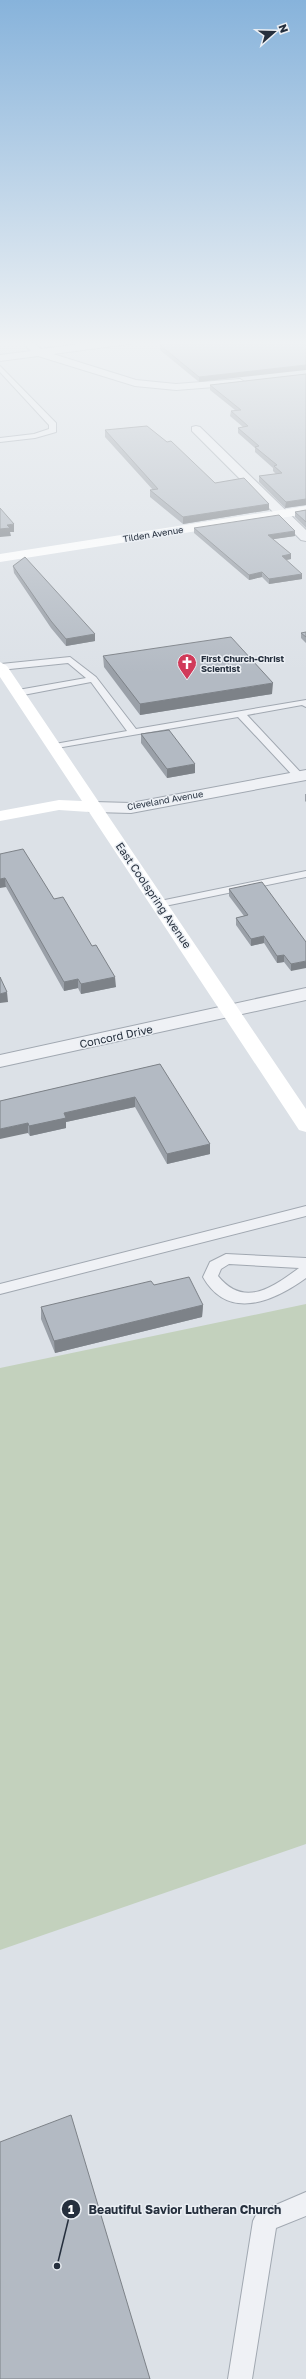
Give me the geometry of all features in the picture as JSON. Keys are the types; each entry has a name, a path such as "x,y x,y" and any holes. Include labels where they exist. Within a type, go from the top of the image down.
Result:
{"street":[{"path":"219,451 306,538"},
{"name":"Tilden Avenue","path":"0,558 306,510"},
{"name":"East Coolspring Avenue","path":"1,667 306,1125"},
{"name":"Cleveland Avenue","path":"0,816 59,805 131,808 302,776"},
{"name":"Concord Drive","path":"0,1061 232,1012 306,994"}],"lane":[{"path":"1,667 70,660 92,679 134,733"},
{"path":"18,693 92,679"},
{"path":"55,747 304,702 306,704"},
{"path":"241,714 302,776"},
{"path":"160,904 306,874"},
{"path":"0,1289 306,1211"},
{"path":"306,1263 226,1259 215,1266 210,1277 218,1290 234,1298 255,1299 285,1287 306,1270"},
{"path":"240,2379 265,2221 306,2204"}],"green space":[{"path":"306,1304 306,1844 0,1950 0,1368"}],"building":[{"path":"124,451 181,451 215,483 244,478 269,504 183,517 150,490 158,489"},
{"path":"260,451 306,451 306,499 286,502 259,476 282,473 274,466 277,465"},
{"path":"0,508 14,524 7,525 10,528 0,529"},
{"path":"306,510 306,522 295,512"},
{"path":"279,515 295,531 268,535 291,554 282,556 302,574 269,579 262,572 249,575 194,528"},
{"path":"25,557 95,634 66,639 51,621 13,566"},
{"path":"306,632 306,637 301,633"},
{"name":"First Church-Christ Scientist","path":"231,637 273,683 140,704 103,656"},
{"path":"169,730 195,764 167,769 141,734"},
{"path":"23,849 54,899 63,897 92,946 96,945 115,977 81,984 78,979 64,982 5,878 0,879 0,854"},
{"path":"262,882 306,942 306,961 291,964 284,955 277,956 264,936 251,939 236,918 248,915 229,889"},
{"path":"0,977 7,992 0,994"},
{"path":"160,1064 210,1144 167,1154 135,1097 64,1113 66,1118 29,1126 28,1123 0,1129 0,1101"},
{"path":"189,1277 203,1305 54,1341 41,1307 151,1281 154,1285"},
{"path":"71,2115 150,2379 0,2379 0,2142"}],"place":[{"name":"First Church-Christ Scientist","path":"187,680"},
{"name":"Beautiful Savior Lutheran Church","path":"57,2266"}]}
